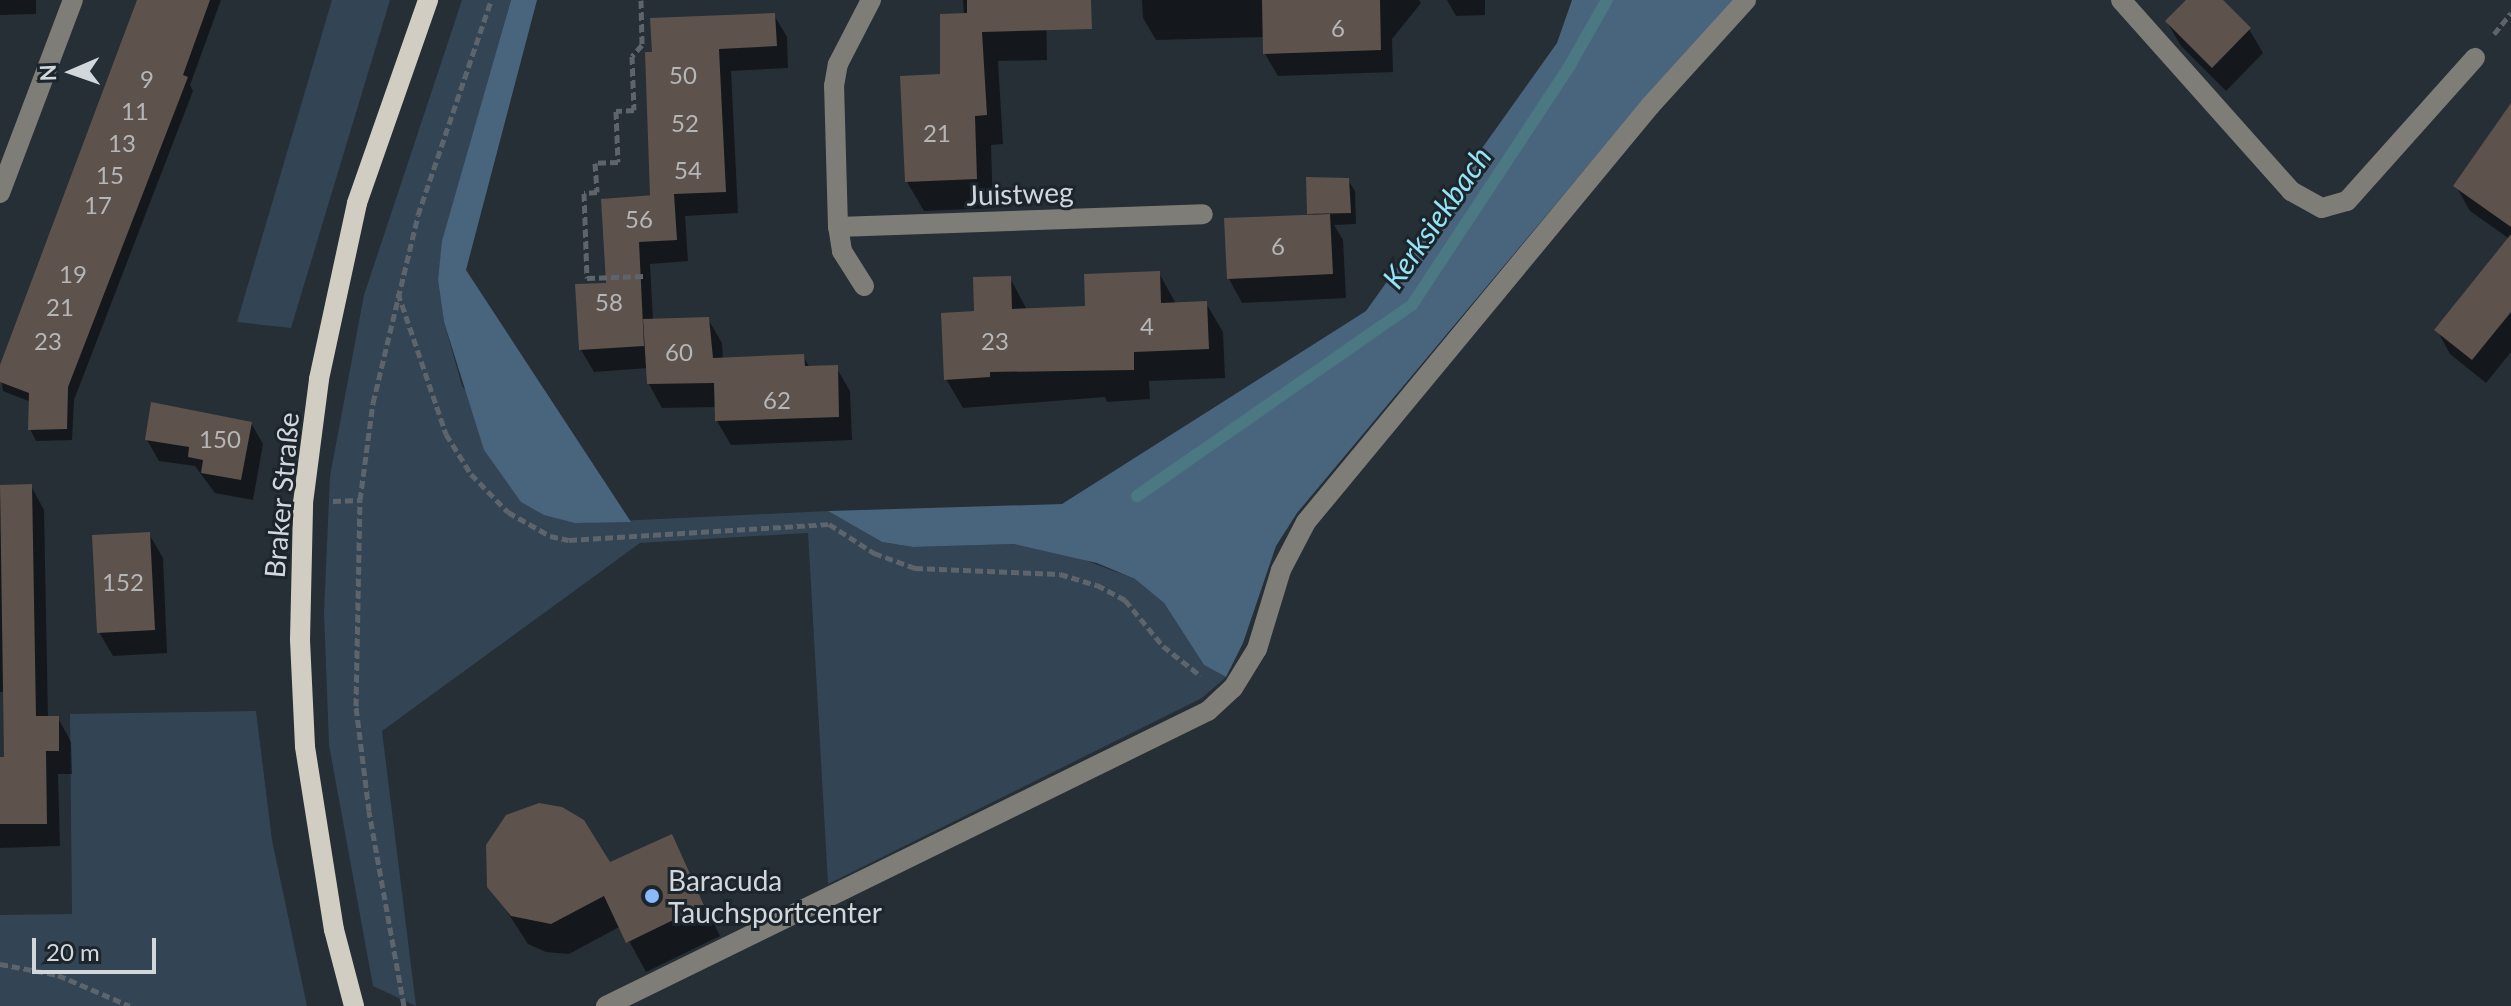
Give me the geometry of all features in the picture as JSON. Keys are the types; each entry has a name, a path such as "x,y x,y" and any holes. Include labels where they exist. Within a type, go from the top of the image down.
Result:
{"main road":[{"name":"Braker Straße","path":"354,1006 331,916 305,746 300,640 303,503 319,379 357,203 428,0"}],"street":[{"path":"0,193 73,0"},
{"path":"864,286 842,251 838,227 834,86 838,64 871,0"},
{"path":"606,1006 972,823 1165,736 1208,711 1233,688 1257,649 1281,570 1306,522 1640,118 1746,0"},
{"path":"2121,0 2291,191 2322,208 2347,201 2475,58"},
{"name":"Juistweg","path":"838,227 1203,214"}],"path":[{"path":"404,1006 369,811 356,706 355,608 365,448 398,293 439,145 491,0"},
{"path":"641,0 642,45 632,56 634,110 616,111 618,162 595,163 597,192 584,193 587,278 645,276"},
{"path":"398,293 446,434 462,461 508,512 550,536 569,540 812,522 829,524 891,561 915,568 1060,574 1125,600 1180,660 1208,681 1233,688"},
{"path":"0,964 58,975 130,1006"}],"shaded area":[{"path":"332,0 390,0 291,328 237,322"},
{"path":"462,0 511,0 443,241 438,280 444,322 462,386 575,523 828,511 882,542 913,547 1014,544 1058,550 1135,579 1164,603 1204,665 1226,677 1202,698 828,884 808,533 640,543 382,731 416,1006 373,986 329,745 324,613 330,476 364,295"},
{"path":"511,0 537,0 466,270 631,522 575,523 544,515 521,502 484,450 444,322 438,280 442,241"},
{"path":"1572,0 1734,0 1642,101 1297,513 1276,546 1243,643 1226,677 1204,665 1164,603 1135,579 1097,563 1014,544 913,547 882,542 828,511 1062,504 1366,311 1557,43"},
{"path":"256,711 272,840 307,1006 0,1006 0,915 72,914 70,714"}],"building":[{"path":"137,0 210,0 183,75 188,77 68,387 67,429 28,430 29,393 0,382 0,365"},
{"path":"967,0 1091,0 1092,29 982,32 987,115 975,116 977,179 905,182 900,76 940,74 940,14 967,13"},
{"path":"1262,0 1380,0 1381,50 1263,54"},
{"path":"2186,0 2223,0 2251,28 2212,68 2165,21"},
{"path":"775,13 777,46 719,49 726,192 674,194 677,240 639,242 644,346 579,350 575,284 606,283 601,199 650,195 645,52 652,52 650,18"},
{"path":"2511,103 2511,227 2453,186"},
{"path":"1306,177 1349,178 1351,213 1307,214"},
{"path":"1330,214 1333,274 1227,279 1224,218"},
{"path":"2511,234 2511,312 2472,360 2434,330"},
{"path":"1160,271 1161,303 1207,301 1209,349 1134,352 1134,370 990,372 990,377 944,380 941,313 974,311 973,277 1011,276 1012,309 1085,306 1084,274"},
{"path":"709,317 713,358 804,354 805,366 838,365 839,417 715,421 714,383 647,384 643,319"},
{"path":"151,402 252,422 241,480 201,473 203,460 188,457 189,447 145,440"},
{"path":"32,484 36,716 59,716 59,751 46,751 47,824 0,824 0,757 4,757 0,485"},
{"path":"150,532 155,630 97,633 92,535"},
{"path":"539,803 562,807 584,820 610,862 672,834 704,905 626,943 604,896 551,924 511,916 487,887 486,845 506,815"}],"waterway":[{"name":"Kerksiekbach","path":"1137,496 1412,305 1570,65 1607,0"}],"place":[{"name":"Baracuda Tauchsportcenter","path":"652,896"}]}
